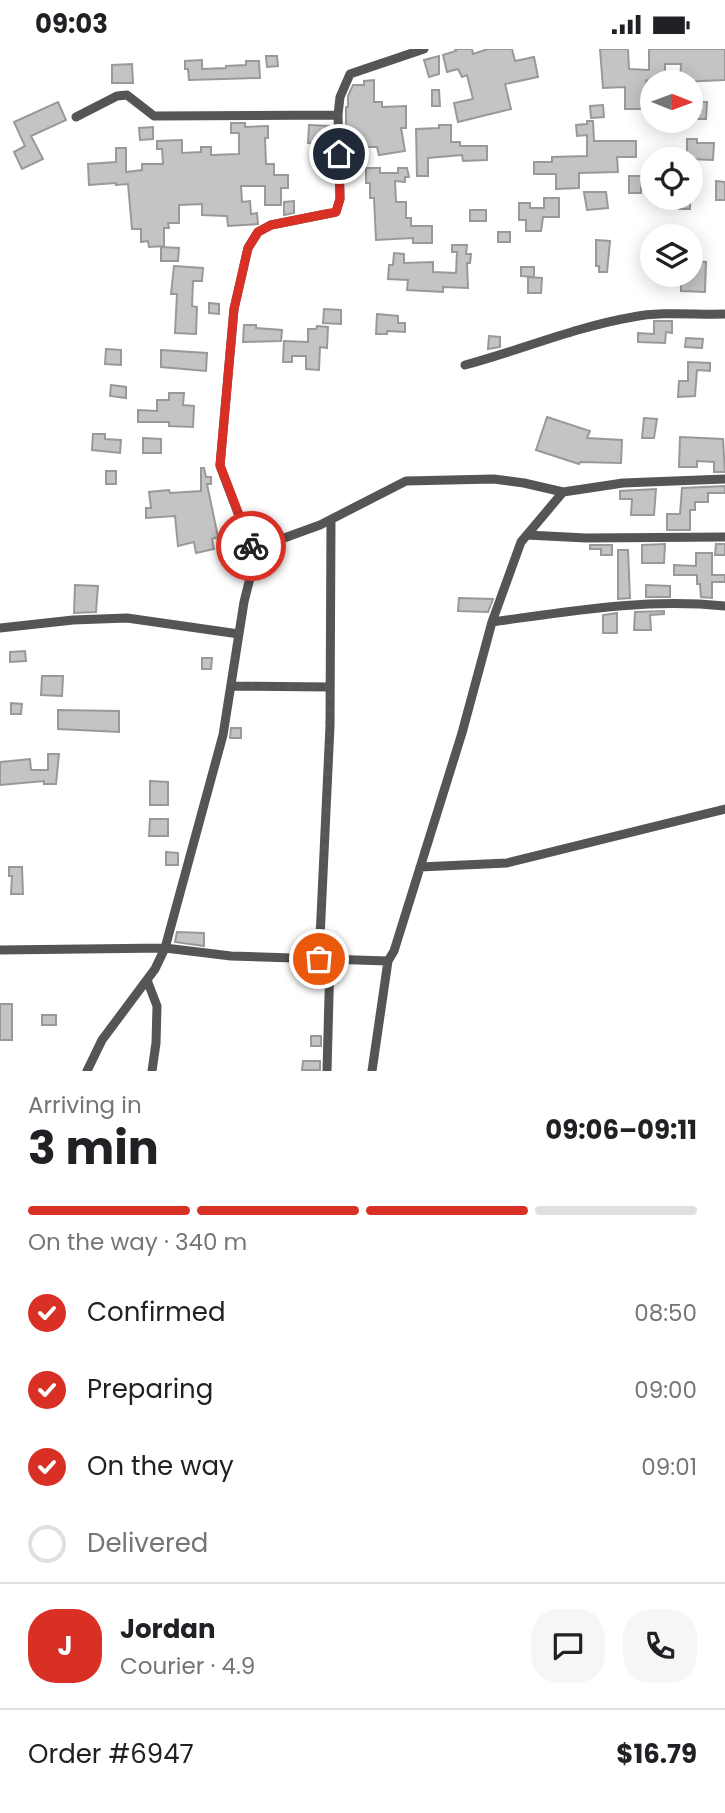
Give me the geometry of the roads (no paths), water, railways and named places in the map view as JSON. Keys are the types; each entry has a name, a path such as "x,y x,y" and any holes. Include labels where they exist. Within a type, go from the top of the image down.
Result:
{"street":[{"path":"87,1071 102,1040 147,980 165,948 223,735 255,558 220,465 234,309 248,248 258,232 271,225 336,212 339,207 338,115 340,97 350,74 424,49"},
{"path":"76,117 117,96 127,95 154,116 338,115"},
{"path":"465,365 635,316 725,314"},
{"path":"255,558 273,542 331,520 405,481 494,479 563,492 623,483 725,479"},
{"path":"372,1071 388,961 394,951 462,733 492,622 521,542 563,492"},
{"path":"319,959 327,806 331,520"},
{"path":"527,535 586,538 725,537"},
{"path":"492,622 558,611 638,603 725,606"},
{"path":"0,628 73,620 127,618 239,635"},
{"path":"231,686 330,687"},
{"path":"420,867 507,863 725,809"},
{"path":"0,950 165,948 231,956 388,961"},
{"path":"327,1071 330,959"},
{"path":"147,980 158,1006 152,1071"}]}
